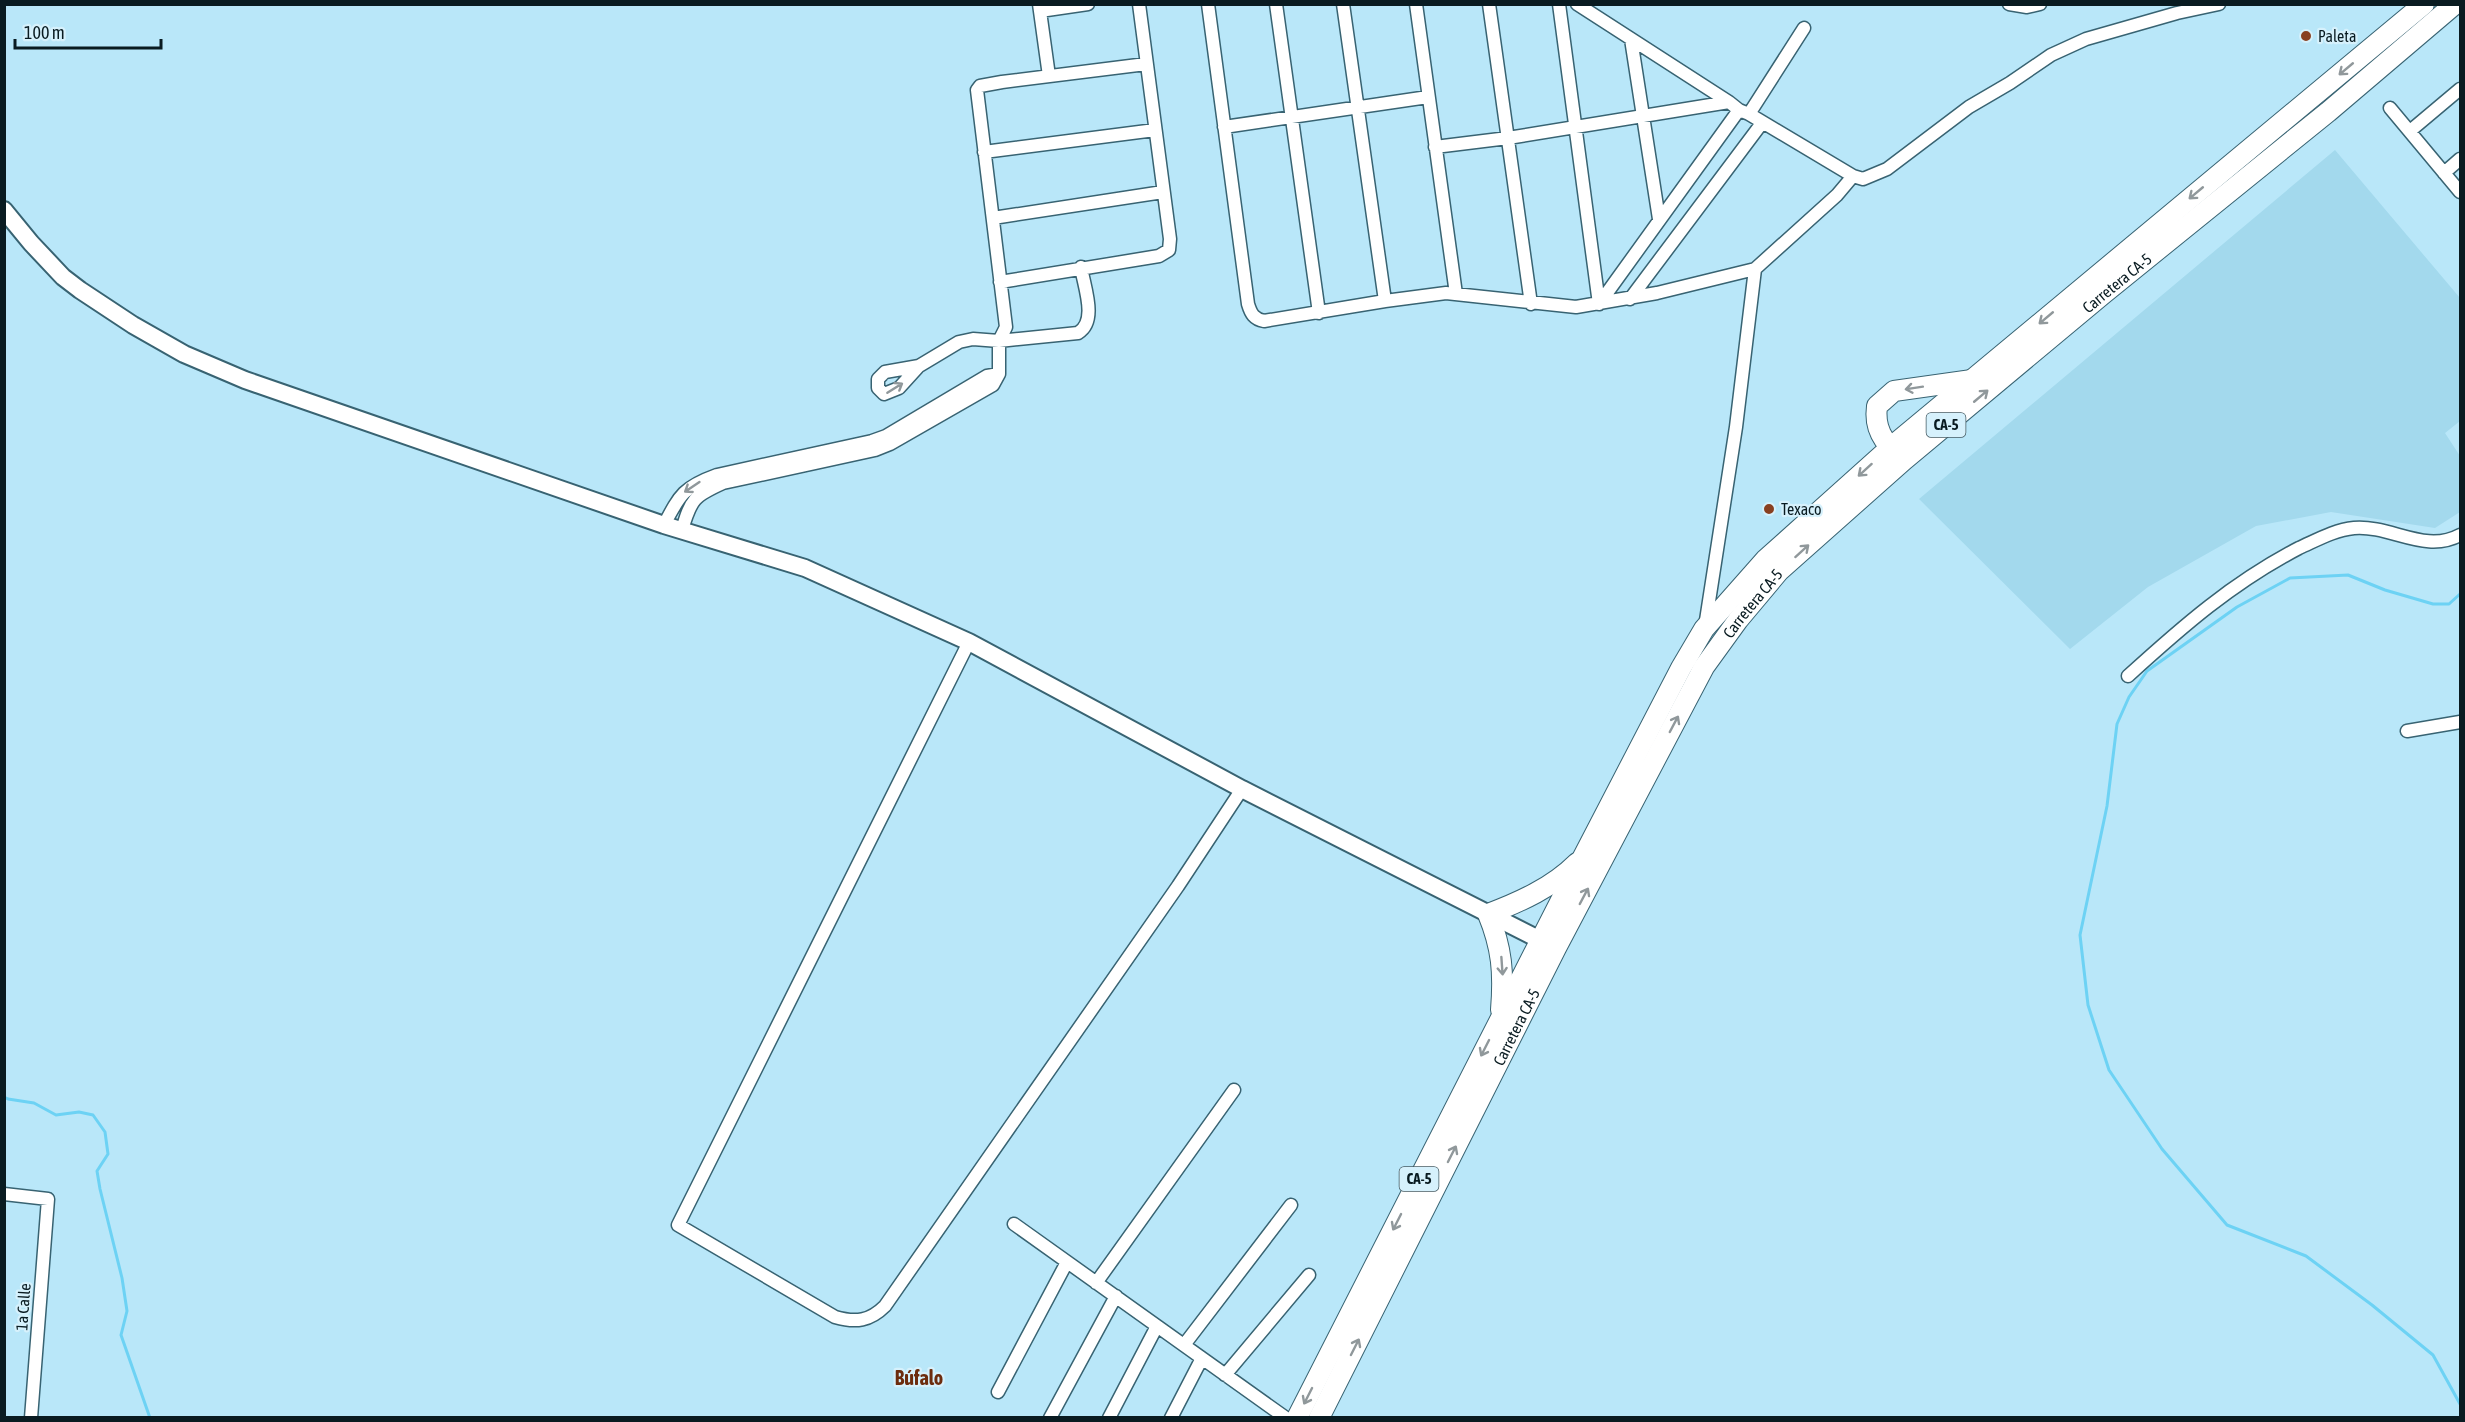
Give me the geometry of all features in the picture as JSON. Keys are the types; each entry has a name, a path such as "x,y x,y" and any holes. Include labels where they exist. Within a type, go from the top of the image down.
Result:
{"highway":[{"path":"2368,51 2393,20 2402,4"},
{"name":"Carretera CA-5","path":"1319,1418 1549,944 1704,667 1738,620 1779,571 1972,380 2424,4"},
{"name":"Carretera CA-5","path":"1297,1418 1500,1020 1549,944 1583,857 1681,668 1704,629 1765,560 2103,294 2328,112 2455,4"},
{"path":"2436,20 2460,19"},
{"path":"1897,454 1877,428 1877,406 1884,398 1894,391 1972,380"},
{"path":"1500,1020 1503,968 1498,939 1488,914 1538,892 1569,871 1583,857"}],"main road":[{"path":"4,210 63,277 132,325 184,354 245,380 664,525 805,568 969,642 1242,789 1549,944"}],"street":[{"path":"1049,76 1040,8 1088,4"},
{"path":"1000,282 1165,254 1171,244 1139,4"},
{"path":"1208,4 1248,304 1253,317 1264,321 1385,301 1456,294 1575,307 1630,299 1755,269 1837,195 1853,177"},
{"path":"1276,4 1319,313"},
{"path":"1343,4 1385,301"},
{"path":"1416,4 1456,294"},
{"path":"1489,4 1531,304"},
{"path":"1559,4 1599,304"},
{"path":"1577,4 1762,123 1853,177 1863,179 1887,169 1969,107 2051,55 2086,39 2192,7 2218,4"},
{"path":"2009,4 2027,7 2040,4"},
{"path":"1599,304 1739,108 1804,28"},
{"path":"1631,39 1659,219"},
{"path":"682,530 692,501 703,492 723,483 875,450 890,444 993,385 999,374 999,341 1006,327 977,90 980,86 1146,64"},
{"path":"2410,131 2460,90"},
{"path":"1224,127 1428,97"},
{"path":"1435,147 1642,117 1739,108"},
{"path":"2390,108 2460,192"},
{"path":"1630,299 1762,123"},
{"path":"984,152 1155,130"},
{"path":"2444,173 2460,159"},
{"path":"993,218 1164,192"},
{"path":"919,366 959,342 973,339 999,341 1078,333 1084,330 1089,319 1081,267"},
{"path":"1704,629 1736,427 1755,269"},
{"path":"664,525 681,495 694,484 717,475 886,436 987,376 999,374"},
{"path":"2128,676 2216,600 2264,567 2320,537 2354,528 2366,528 2428,542 2440,542 2460,535"},
{"path":"969,642 678,1225 835,1317 849,1321 863,1320 876,1316 885,1306 1178,886 1242,789"},
{"path":"2407,731 2460,722"},
{"path":"1096,1282 1234,1090"},
{"name":"1a Calle","path":"4,1194 47,1198 31,1418"},
{"path":"1184,1345 1291,1205"},
{"path":"1014,1224 1286,1418"},
{"path":"998,1392 1067,1262"},
{"path":"1225,1375 1309,1275"},
{"path":"1050,1418 1116,1296"},
{"path":"1109,1418 1157,1326"},
{"path":"1171,1418 1202,1358"}],"shaded area":[{"path":"2335,150 2460,298 2460,421 2445,433 2460,456 2460,512 2435,528 2331,512 2256,526 2148,587 2070,649 1919,499"}],"waterway":[{"path":"2460,594 2449,604 2433,604 2385,590 2348,575 2290,578 2237,607 2147,671 2129,697 2117,724 2107,806 2080,935 2088,1005 2109,1070 2162,1149 2227,1225 2306,1256 2372,1305 2433,1355 2460,1404"},
{"path":"4,1097 34,1103 56,1115 79,1112 93,1115 105,1132 108,1154 97,1171 122,1278 127,1311 121,1335 150,1418"}],"place":[{"name":"Paleta","path":"2306,36"},
{"name":"Texaco","path":"1769,509"}],"district":[{"name":"Búfalo","path":"919,1378"}]}
